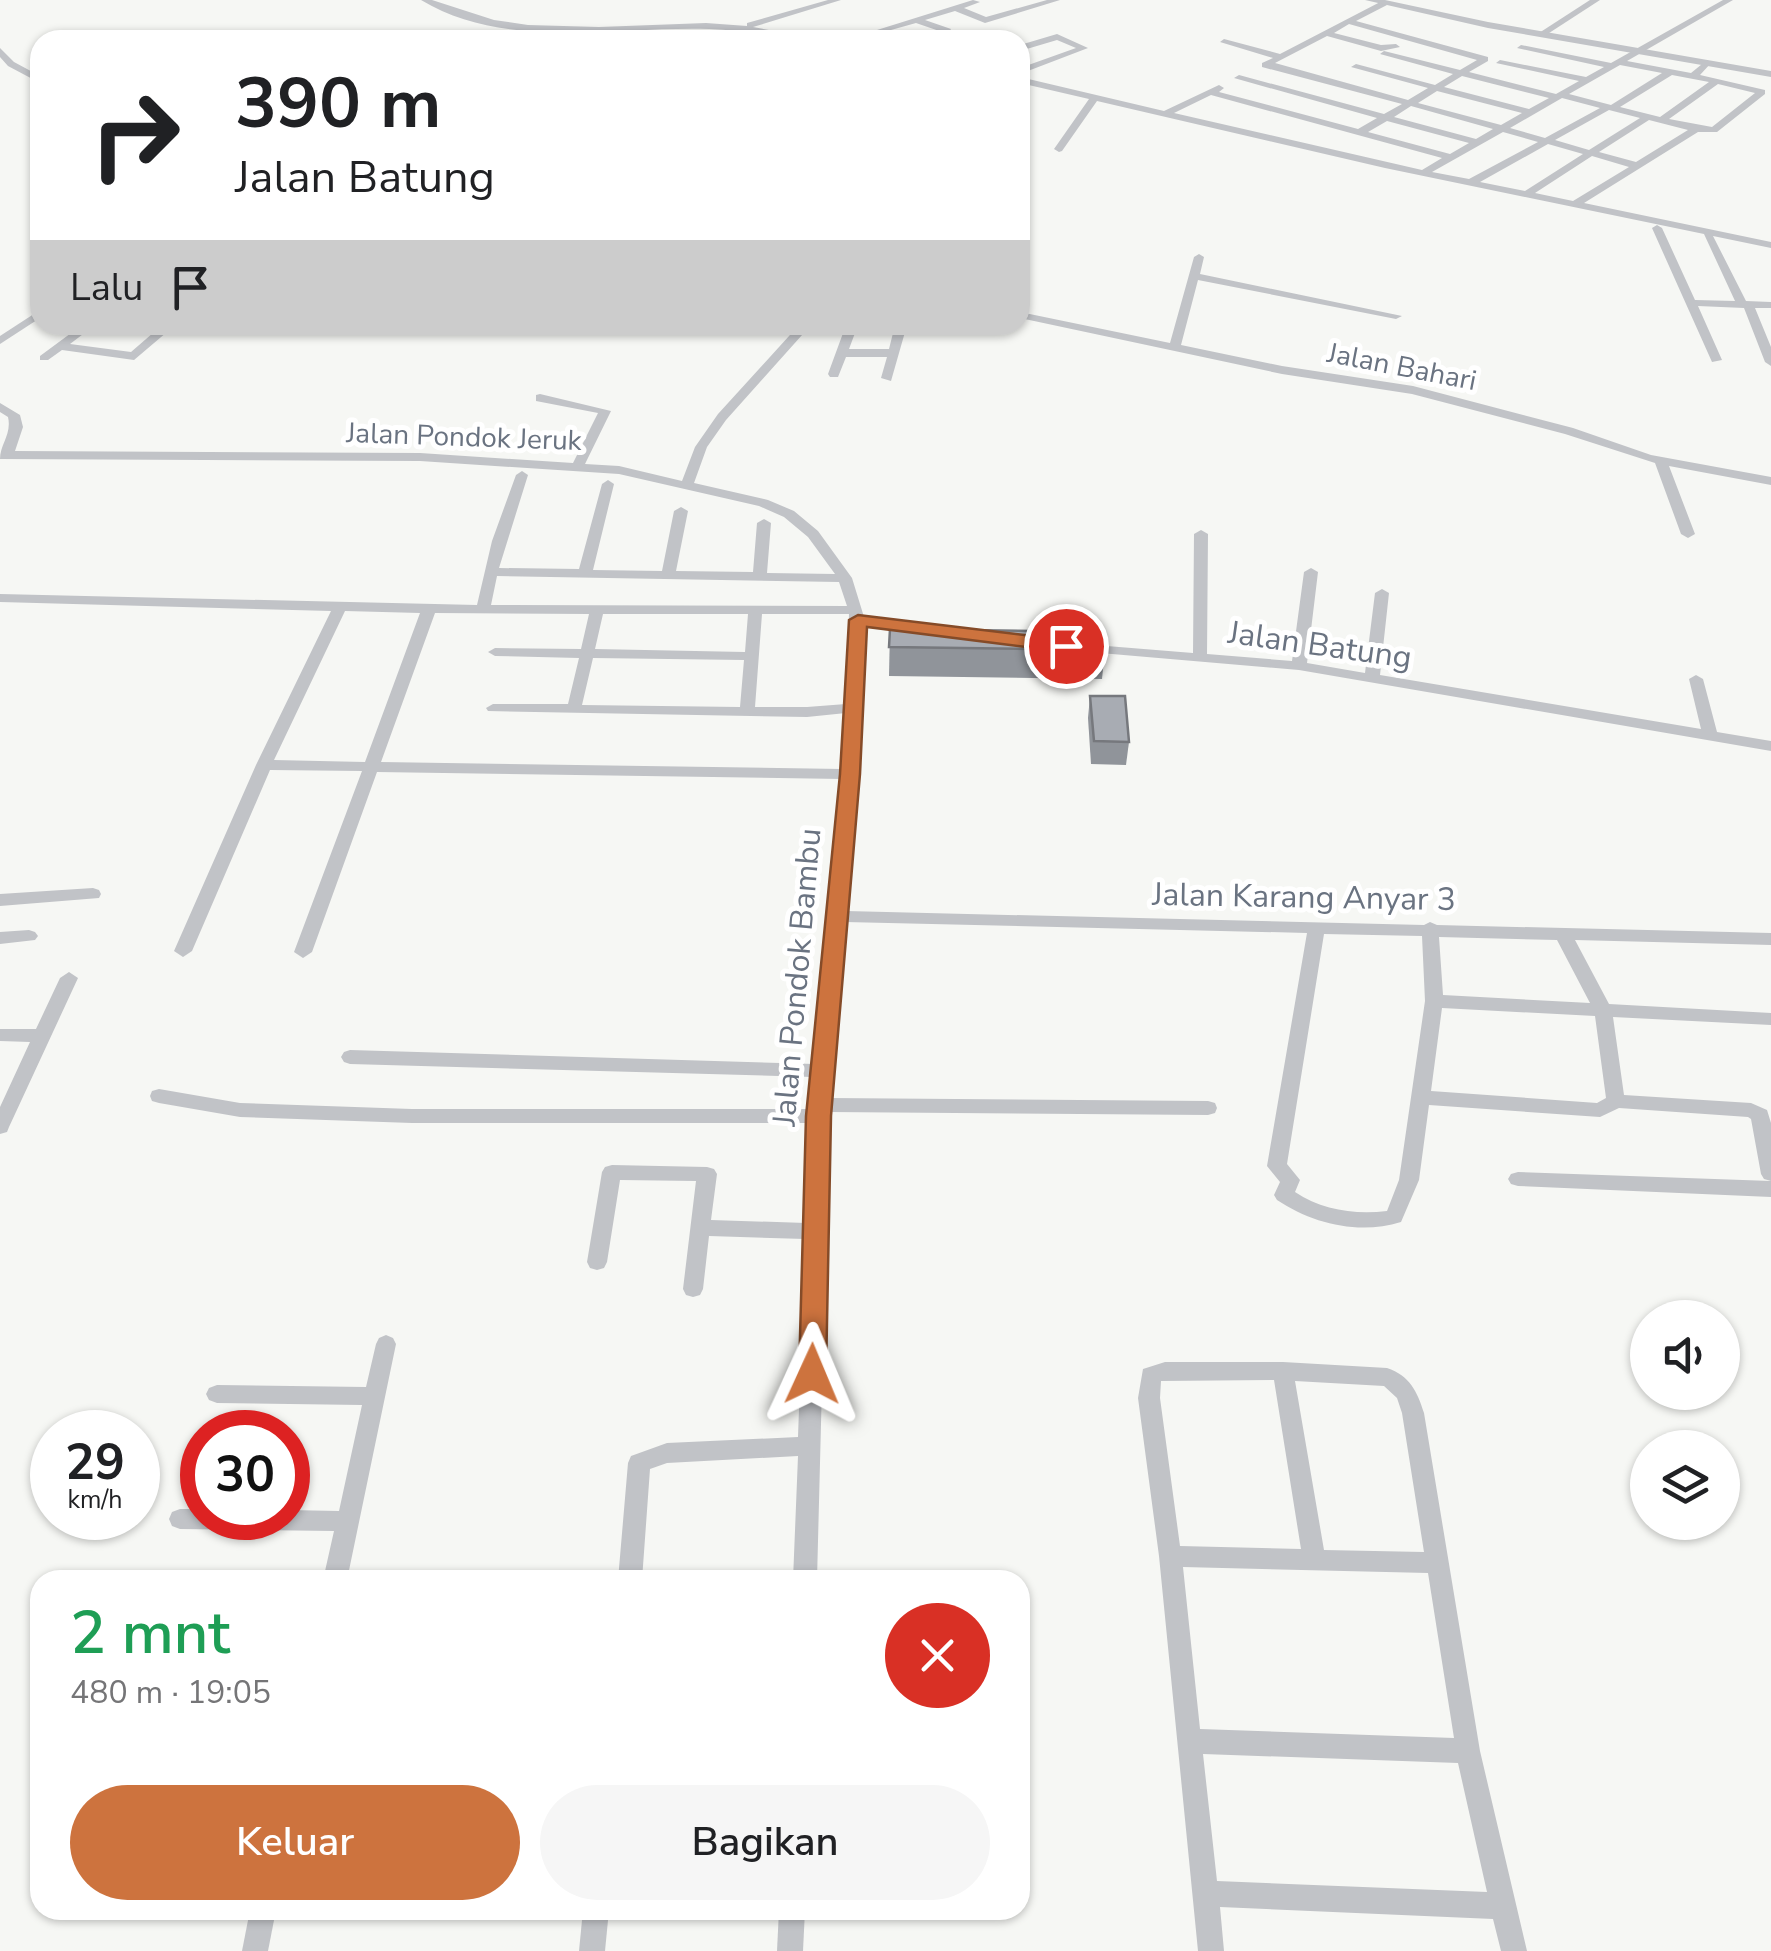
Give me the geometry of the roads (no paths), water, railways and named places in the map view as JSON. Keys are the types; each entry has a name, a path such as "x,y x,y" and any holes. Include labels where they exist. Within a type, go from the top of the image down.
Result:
{"street":[{"path":"425,0 458,12 540,30"},
{"path":"740,28 837,0"},
{"path":"955,8 986,20 1056,0"},
{"path":"1370,0 1771,74"},
{"path":"1543,33 1596,0"},
{"path":"1423,173 1729,0"},
{"path":"882,30 976,2"},
{"path":"1168,112 1384,3"},
{"path":"916,20 945,30"},
{"path":"1350,22 1485,59 1359,133"},
{"path":"644,30 761,30"},
{"path":"1329,34 1385,48 1409,38"},
{"path":"1030,45 1056,37 1084,48 1030,68"},
{"path":"1224,42 1281,58"},
{"path":"1384,54 1696,129 1714,130 1762,92 1693,76 1521,48"},
{"path":"0,50 12,64 30,74"},
{"path":"1500,63 1586,80"},
{"path":"1693,76 1706,63"},
{"path":"1267,64 1638,166"},
{"path":"1356,68 1530,112"},
{"path":"1472,182 1670,72"},
{"path":"1239,78 1476,142"},
{"path":"1662,120 1716,81"},
{"path":"1030,82 1423,173 1529,192 1574,206 1771,244"},
{"path":"1209,92 1450,157"},
{"path":"1059,148 1096,96"},
{"path":"1529,192 1648,117"},
{"path":"1288,142 1322,123"},
{"path":"1574,206 1696,129"},
{"path":"1657,228 1694,303 1716,360"},
{"path":"1708,236 1771,362"},
{"path":"1174,349 1199,257"},
{"path":"1194,276 1396,316"},
{"path":"1694,303 1771,306"},
{"name":"Jalan Bahari","path":"1030,317 1174,349 1413,390 1569,431 1661,462 1771,482"},
{"path":"0,341 30,320"},
{"path":"44,358 74,335"},
{"path":"58,346 134,356 158,335"},
{"path":"686,486 701,447 722,417 796,335"},
{"path":"834,374 849,335"},
{"path":"886,378 899,335"},
{"path":"844,353 894,352"},
{"path":"540,398 605,411 578,465"},
{"path":"0,407 14,415 17,427 4,455"},
{"name":"Jalan Pondok Jeruk","path":"4,455 420,457 619,470 764,503 789,514 814,534 845,578 858,616"},
{"path":"1661,462 1688,534"},
{"path":"483,608 522,475"},
{"path":"585,574 608,484"},
{"path":"668,576 681,511"},
{"path":"760,578 764,523"},
{"path":"1200,656 1201,534"},
{"path":"492,572 845,578"},
{"path":"1299,666 1311,572"},
{"path":"1372,678 1382,593"},
{"path":"0,598 429,609 755,611 858,616 970,634"},
{"path":"182,951 264,765 340,607"},
{"path":"303,952 429,609"},
{"path":"574,709 597,610"},
{"path":"747,711 755,611"},
{"name":"Jalan Pondok Bambu","path":"805,1570 819,1110 850,774 858,616"},
{"name":"Jalan Batung","path":"1063,646 1299,666 1771,746"},
{"path":"495,652 750,656"},
{"path":"1696,679 1710,736"},
{"path":"493,708 854,708"},
{"path":"264,765 850,774"},
{"path":"0,900 93,894"},
{"name":"Jalan Karang Anyar 3","path":"836,916 1771,939"},
{"path":"1316,928 1277,1166 1290,1180 1284,1195 1298,1206 1374,1222 1394,1217 1410,1180 1434,1001 1430,928"},
{"path":"1564,934 1602,1010 1616,1102"},
{"path":"0,938 29,936"},
{"path":"1,1122 69,978"},
{"path":"1434,1001 1771,1019"},
{"path":"0,1036 42,1036"},
{"path":"350,1057 824,1070"},
{"path":"159,1096 240,1110 412,1116 1208,1108"},
{"path":"1420,1097 1600,1110 1616,1102 1751,1110 1760,1115 1771,1174"},
{"path":"596,1262 612,1172 708,1174 693,1289"},
{"path":"1518,1179 1771,1189"},
{"path":"700,1228 816,1231"},
{"path":"337,1570 386,1344"},
{"path":"1211,1951 1170,1556 1149,1398 1151,1375 1165,1372 1284,1372 1388,1377 1400,1383 1413,1413 1468,1750 1514,1951"},
{"path":"1284,1372 1314,1560"},
{"path":"216,1394 375,1396"},
{"path":"631,1570 639,1463 668,1453 811,1446"},
{"path":"310,1521 348,1521"},
{"path":"1170,1556 1437,1563"},
{"path":"1188,1742 1468,1750"},
{"path":"1204,1893 1505,1906"},
{"path":"254,1951 262,1920"},
{"path":"592,1951 595,1920"},
{"path":"790,1951 792,1920"}]}
